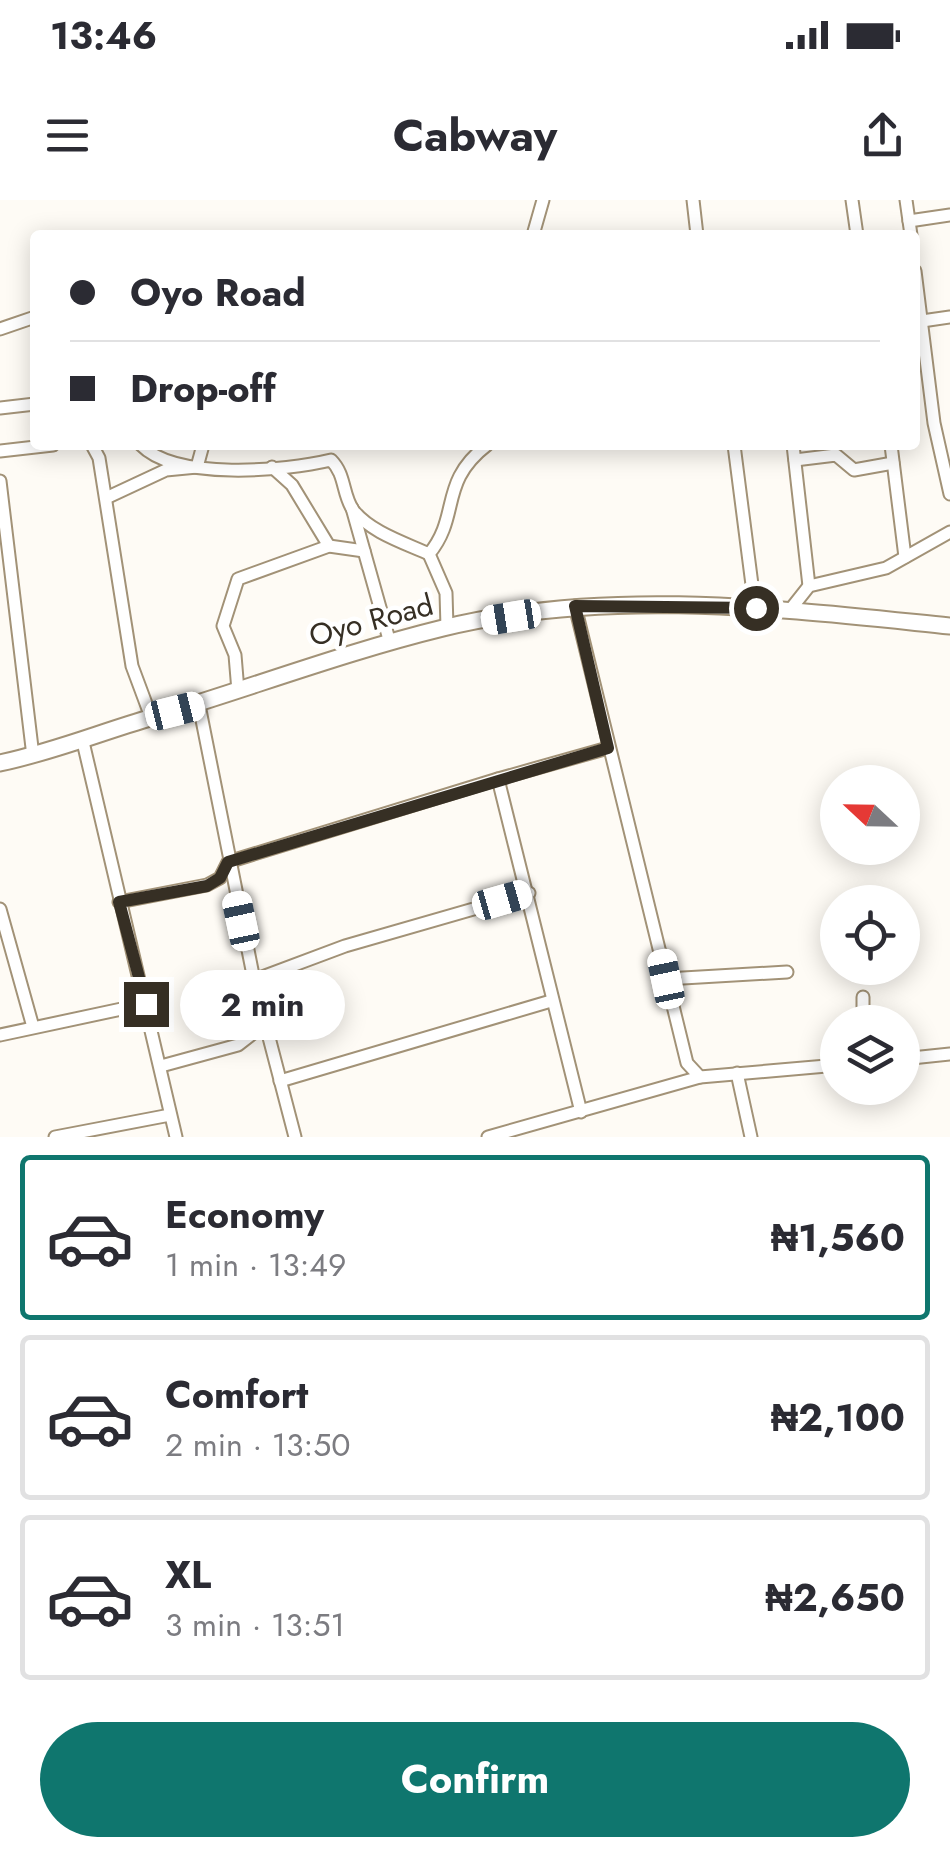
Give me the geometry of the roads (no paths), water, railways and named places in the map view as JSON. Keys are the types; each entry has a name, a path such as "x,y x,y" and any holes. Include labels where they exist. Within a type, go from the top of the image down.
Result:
{"street":[{"path":"535,230 544,200"},
{"path":"692,200 697,230"},
{"path":"852,200 856,230"},
{"path":"906,200 910,230"},
{"path":"909,221 950,215"},
{"path":"920,307 934,423 950,494"},
{"path":"922,321 950,317"},
{"path":"0,329 30,318"},
{"path":"0,408 30,405"},
{"path":"934,423 950,421"},
{"path":"0,451 30,448"},
{"path":"93,450 106,498 132,666 151,717"},
{"path":"146,450 151,456 198,467"},
{"path":"198,467 202,450"},
{"path":"429,554 440,538 459,471 482,450"},
{"path":"735,450 756,608"},
{"path":"794,450 809,586"},
{"path":"892,450 905,557"},
{"path":"795,460 836,454 854,470 893,463"},
{"path":"106,498 166,470 272,467 331,460 342,472 390,643"},
{"path":"272,467 292,485 329,546"},
{"path":"0,488 6,590 33,756"},
{"path":"352,508 370,525 429,554 446,593 447,627"},
{"path":"790,610 809,586 886,568 950,532"},
{"path":"238,691 234,656 223,626 238,580 329,546 364,551"},
{"path":"575,606 608,748 648,888 683,1050 700,1078"},
{"name":"Oyo Road","path":"0,763 82,742 151,717 447,627 575,606 756,608 950,626"},
{"path":"198,705 254,980 294,1137"},
{"path":"82,742 176,1137"},
{"path":"119,902 207,886 220,878 228,862 608,748"},
{"path":"498,779 581,1112"},
{"path":"254,980 345,946 529,893"},
{"path":"0,913 33,1027"},
{"path":"666,979 787,972"},
{"path":"863,997 863,1005"},
{"path":"280,1081 552,1001"},
{"path":"0,1035 146,1004"},
{"path":"161,1066 238,1045 265,1024"},
{"path":"920,1057 950,1054"},
{"path":"488,1137 700,1078 820,1066"},
{"path":"737,1072 751,1137"},
{"path":"55,1137 170,1115"}]}
